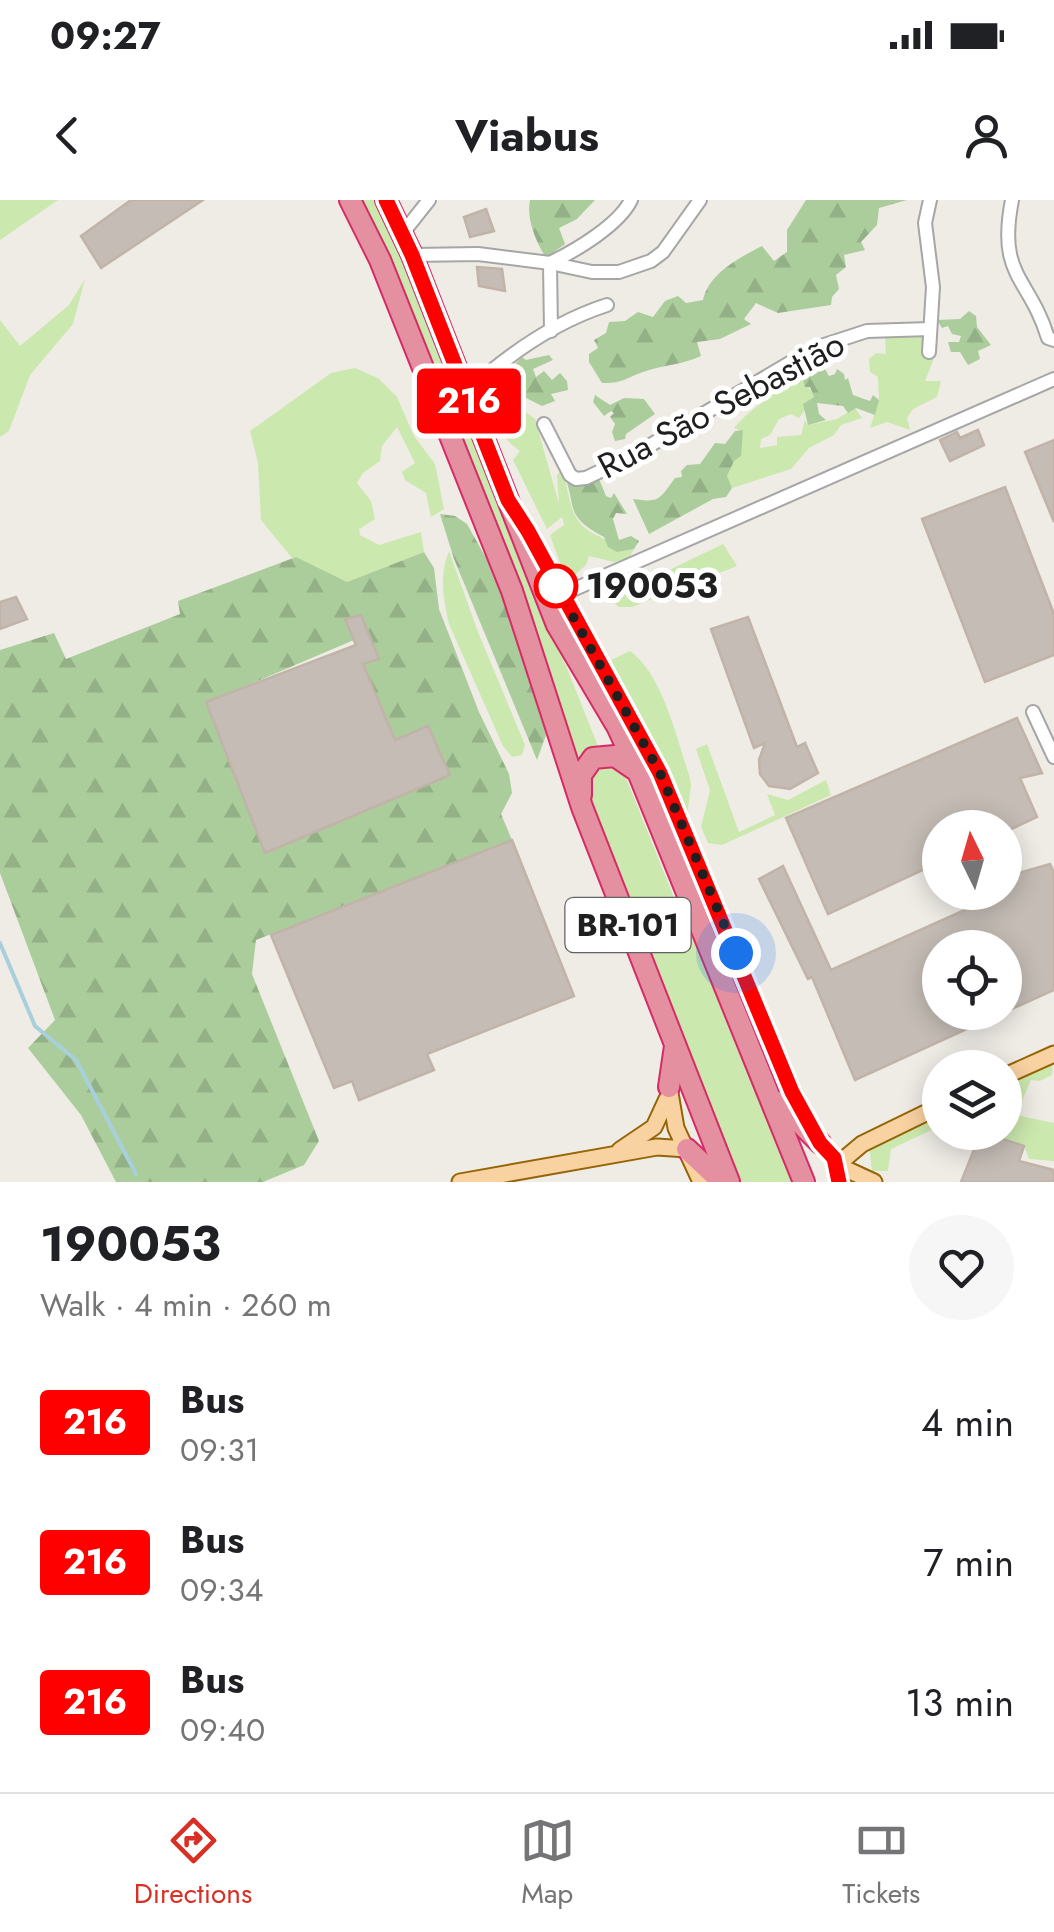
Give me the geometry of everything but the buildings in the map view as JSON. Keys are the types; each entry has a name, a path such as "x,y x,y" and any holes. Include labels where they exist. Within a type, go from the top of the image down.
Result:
{"highway":[{"name":"BR-101","path":"350,200 380,260 512,591 582,807 726,1182"},
{"name":"BR-101","path":"386,200 412,255 567,646 618,728 638,772 804,1182"},
{"path":"582,807 582,775 593,758 615,756 638,772"},
{"path":"669,1087 676,1044"},
{"path":"765,1085 820,1143"},
{"path":"687,1149 726,1182"}],"main road":[{"path":"508,500 660,773 792,1092 838,1174 874,1182"},
{"path":"1022,1068 1054,1054"},
{"path":"669,1087 676,1128 701,1182"},
{"path":"613,1154 654,1126 665,1108 669,1087"},
{"path":"838,1174 862,1144 922,1115"},
{"path":"820,1143 862,1144"},
{"path":"460,1182 667,1146 687,1149"}],"street":[{"path":"402,234 429,200"},
{"path":"550,263 578,250 624,211 631,200"},
{"path":"412,255 478,254 592,272 635,268 662,252 700,200"},
{"path":"929,352 933,287 924,224 930,200"},
{"path":"1012,200 1006,242 1012,268 1048,338 1054,340"},
{"path":"550,263 551,330"},
{"path":"466,393 502,360 551,330 606,305"},
{"name":"Rua São Sebastião","path":"544,424 570,476 581,479 632,456 815,348 867,331 930,329"},
{"path":"561,595 1054,379"},
{"path":"1033,712 1054,757"}],"green space":[{"path":"0,200 58,200 0,240"},
{"path":"362,200 377,200 389,223 598,746 582,752 573,766 516,575 425,342"},
{"path":"530,200 595,200 577,219 559,228 565,244 546,258 533,230"},
{"path":"806,200 907,200 879,208 877,225 861,242 865,250 844,255 846,267 836,275 839,289 831,305 778,313 756,303 744,319 751,324 720,339 697,342 701,356 619,382 602,383 589,362 589,354 598,348 594,340 606,333 609,322 625,321 638,312 653,317 665,301 678,296 686,303 703,300 718,274 762,246 774,261 787,252 787,230"},
{"path":"85,279 73,324 30,375 9,431 0,437 0,320 20,346 69,305"},
{"path":"969,311 976,316 977,327 991,345 978,351 980,359 968,365 960,352 951,352 948,342 959,342 961,336 952,334 948,326 942,328 937,320 960,319"},
{"path":"920,335 925,342 924,356 934,358 925,381 941,381 937,397 913,409 907,418 910,430 887,422 870,428 879,400 878,377 870,372 869,359 876,353 886,354 885,336"},
{"path":"549,355 553,360 533,369 536,377 544,371 552,380 560,373 567,381 568,390 551,394 555,401 542,406 504,387 522,357 526,360"},
{"path":"821,362 829,376 837,369 845,380 848,378 853,395 870,401 873,395 879,400 875,415 856,408 848,413 843,406 817,403 819,414 826,420 808,425 803,404 814,397 810,387 805,387 800,371 811,368 818,373 815,367"},
{"path":"355,368 378,378 397,397 414,436 435,464 444,509 431,517 426,493 405,480 402,472 415,463 397,427 382,446 380,461 363,473 357,483 371,501 375,519 359,529 360,535 379,545 421,532 424,552 347,582 292,558 261,520 258,463 250,431 331,373"},
{"path":"802,377 815,397 799,418 791,414 779,419 770,435 761,439 760,448 777,445 777,437 801,435 805,420 808,425 837,419 855,408 862,418 841,425 834,435 809,448 791,469 732,488 727,477 743,431 734,428 785,380"},
{"path":"595,395 610,405 624,398 644,399 655,414 626,434 625,439 615,441 615,424 610,417 614,413 604,416 593,402"},
{"path":"493,400 517,406 535,419 559,504 557,475 561,470 579,523 617,552 634,549 629,558 614,562 589,556 586,565 567,582 550,535 564,525 562,517 547,529 513,460 520,451 496,422"},
{"path":"743,430 741,456 727,476 732,488 726,497 713,499 649,534 633,499 658,498 675,478 682,477 681,471 687,465 700,464 715,443 725,444 735,431"},
{"path":"562,470 599,479 606,496 611,498 614,493 627,514 616,513 613,519 619,540 631,536 639,541 634,549 617,552 582,522 573,509"},
{"path":"440,514 455,516 467,524 515,610 546,735 537,760 454,559"},
{"path":"723,544 737,566 632,607 619,607 609,599"},
{"path":"449,551 525,745 522,755 512,757 503,746 449,624 443,587"},
{"path":"424,552 434,568 439,609 479,712 509,774 512,793 501,814 512,840 256,940 252,974 319,1141 304,1165 263,1182 116,1182 81,1115 28,1048 55,1020 0,873 0,650 54,633 66,659 180,614 178,601 296,557 347,582","holes":["361,615 378,659 363,664 395,740 428,726 449,774 206,703 354,640 345,620"]},
{"path":"630,651 651,675 673,725 691,785 687,817 611,660"},
{"path":"707,744 739,832 775,815 767,794 788,800 826,780 831,795 722,845 708,843 701,827 710,790 696,749"},
{"path":"604,766 622,768 677,905 756,1081 793,1182 738,1182 588,804 587,781"},
{"path":"1054,1051 1052,1075 1040,1081 1031,1080 1022,1101 1022,1067"},
{"path":"922,1115 922,1134 891,1149 888,1171 872,1171 869,1144"},
{"path":"1022,1116 1054,1123 1054,1161 1029,1159"}],"waterway":[{"path":"0,943 35,1026 76,1060 136,1174"}],"bus line":[{"name":"216","path":"386,200 412,255 508,500 660,773 792,1092 820,1143 838,1165 839,1182"}],"place":[{"name":"190053","path":"556,586"}],"route":[{"path":"556,586 660,773 736,953"}]}
